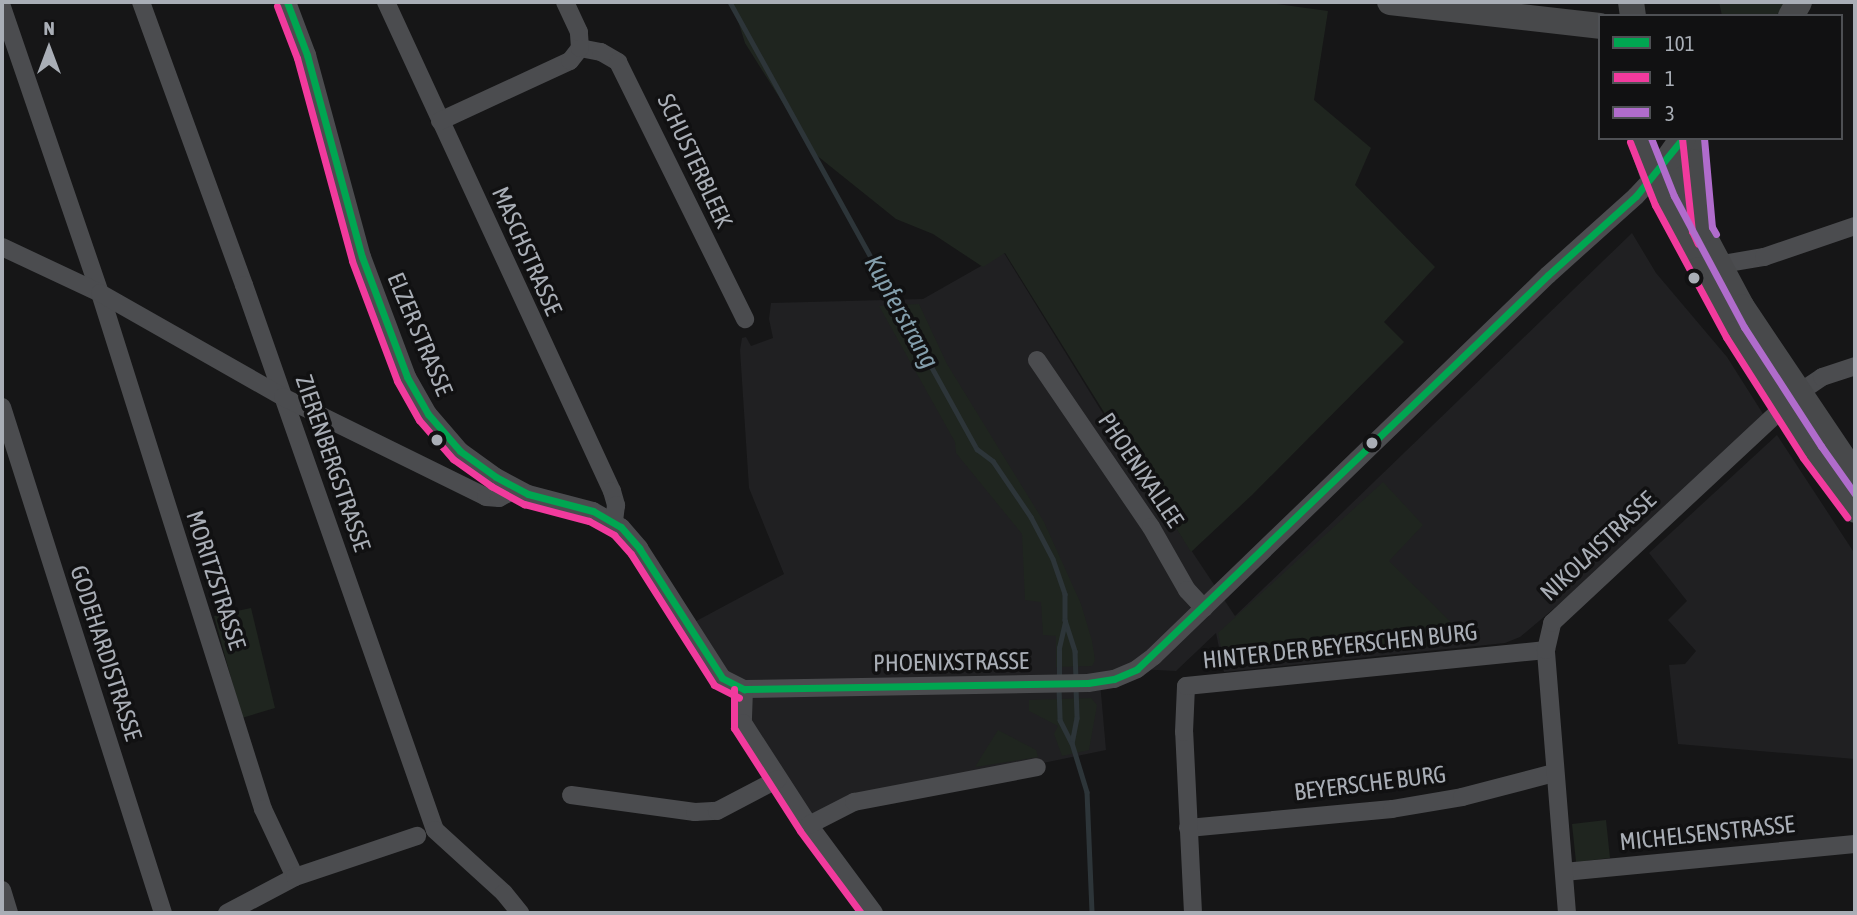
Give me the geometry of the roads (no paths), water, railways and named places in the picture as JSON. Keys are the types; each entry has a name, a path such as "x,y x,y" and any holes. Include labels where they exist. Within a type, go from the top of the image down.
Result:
{"highway":[{"path":"1390,2 1598,26"},
{"path":"1644,140 1667,153"},
{"path":"1693,140 1702,230"}],"main road":[{"path":"1667,153 1702,230 1709,266 1742,305 1855,473"},
{"path":"1667,153 1709,266 1783,408 1855,510"}],"street":[{"name":"ZIERENBERGSTRASSE","path":"141,2 435,830 504,893 520,913"},
{"name":"ELZER STRASSE","path":"287,2 307,55 362,257 407,377 428,414 449,440 476,463 516,489 593,511 614,521 639,548 722,678 744,689"},
{"name":"MASCHSTRASSE","path":"386,2 612,491 616,505 614,521"},
{"path":"440,121 570,61 580,48 579,32 565,2"},
{"name":"MORITZSTRASSE","path":"2,7 100,293 263,809 295,877"},
{"name":"SCHUSTERBLEEK","path":"580,48 601,52 618,62 745,318"},
{"name":"PHOENIXSTRASSE","path":"744,689 1088,683 1114,679 1136,669 1154,656 1548,275 1667,153"},
{"path":"1709,266 1765,257 1855,226"},
{"path":"2,247 100,293 283,397 486,496 499,498 516,489"},
{"name":"PHOENIXALLEE","path":"1037,360 1152,527 1187,590 1204,608"},
{"name":"NIKOLAISTRASSE","path":"1567,913 1546,650 1552,623 1800,392 1822,377 1855,366"},
{"name":"GODEHARDISTRASSE","path":"2,407 163,913"},
{"name":"HINTER DER BEYERSCHEN BURG","path":"1188,828 1184,732 1186,686 1546,650"},
{"path":"744,689 743,723 809,825 874,913"},
{"path":"809,825 853,802 1037,767"},
{"name":"BEYERSCHE BURG","path":"1188,828 1392,809 1462,797 1554,773"},
{"path":"571,795 695,812 717,811 778,779"},
{"path":"1188,828 1193,913"},
{"path":"227,913 295,877 417,836"},
{"name":"MICHELSENSTRASSE","path":"1564,872 1855,844"},
{"path":"2,890 9,913"}],"waterway":[{"name":"Kupferstrang","path":"730,2 977,449 993,461 1031,517 1053,559 1065,594 1065,620 1075,651 1076,679"},
{"name":"Kupferstrang","path":"1059,679 1059,648 1065,622"},
{"name":"Kupferstrang","path":"1059,687 1060,720 1071,742"},
{"name":"Kupferstrang","path":"1076,687 1077,718 1072,743 1087,792 1092,913"}]}
